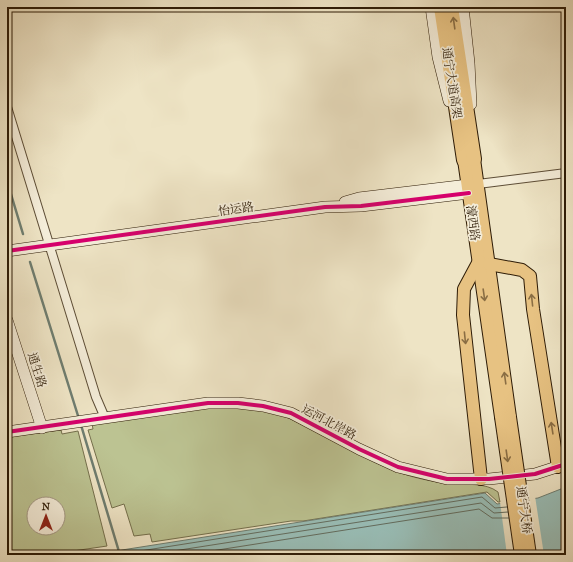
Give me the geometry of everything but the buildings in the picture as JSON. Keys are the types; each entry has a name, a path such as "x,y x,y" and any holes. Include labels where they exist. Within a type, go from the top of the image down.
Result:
{"highway":[{"name":"通宁大道高架","path":"441,7 469,159"},
{"name":"通宁大道高架","path":"451,7 469,159"}],"main road":[{"name":"濠西路","path":"469,159 506,417"},
{"path":"481,479 463,315 464,289 484,262 522,270 530,276 533,309 562,465"},
{"name":"通宁大桥","path":"506,417 521,555"},
{"name":"通宁大桥","path":"506,417 530,555"}],"street":[{"name":"濠西路","path":"431,7 438,56 469,159"},
{"name":"濠西路","path":"463,7 469,63 469,159"},
{"path":"7,107 96,397 100,419"},
{"path":"472,187 566,173"},
{"name":"怡运路","path":"7,251 325,207 359,198 472,187"},
{"name":"通生路","path":"7,320 42,428"},
{"name":"运河北岸路","path":"7,432 208,404 238,403 263,406 291,413 359,449 398,467 447,479 481,479 535,474 562,465"}],"green space":[{"path":"211,407 240,407 275,413 291,419 391,469 436,482 481,485 493,489 498,492 500,502 498,502 487,492 303,521 291,521 152,542 150,534 134,536 124,504 112,508 88,430 93,429 92,424"},
{"path":"61,430 62,434 78,431 107,546 46,555 7,555 7,437"}],"water":[{"path":"566,487 566,555 90,555 485,493 497,504 538,498"}],"pier":[{"path":"535,496 544,555 507,555 500,502"}],"waterway":[{"path":"7,181 23,234"},
{"path":"30,262 79,419"},
{"path":"81,425 120,555"}],"cycle path":[{"path":"7,251 325,207 361,206 469,193"},
{"path":"7,432 208,403 238,403 263,406 291,413 359,449 398,467 447,479 489,479 535,474 566,464"}]}
